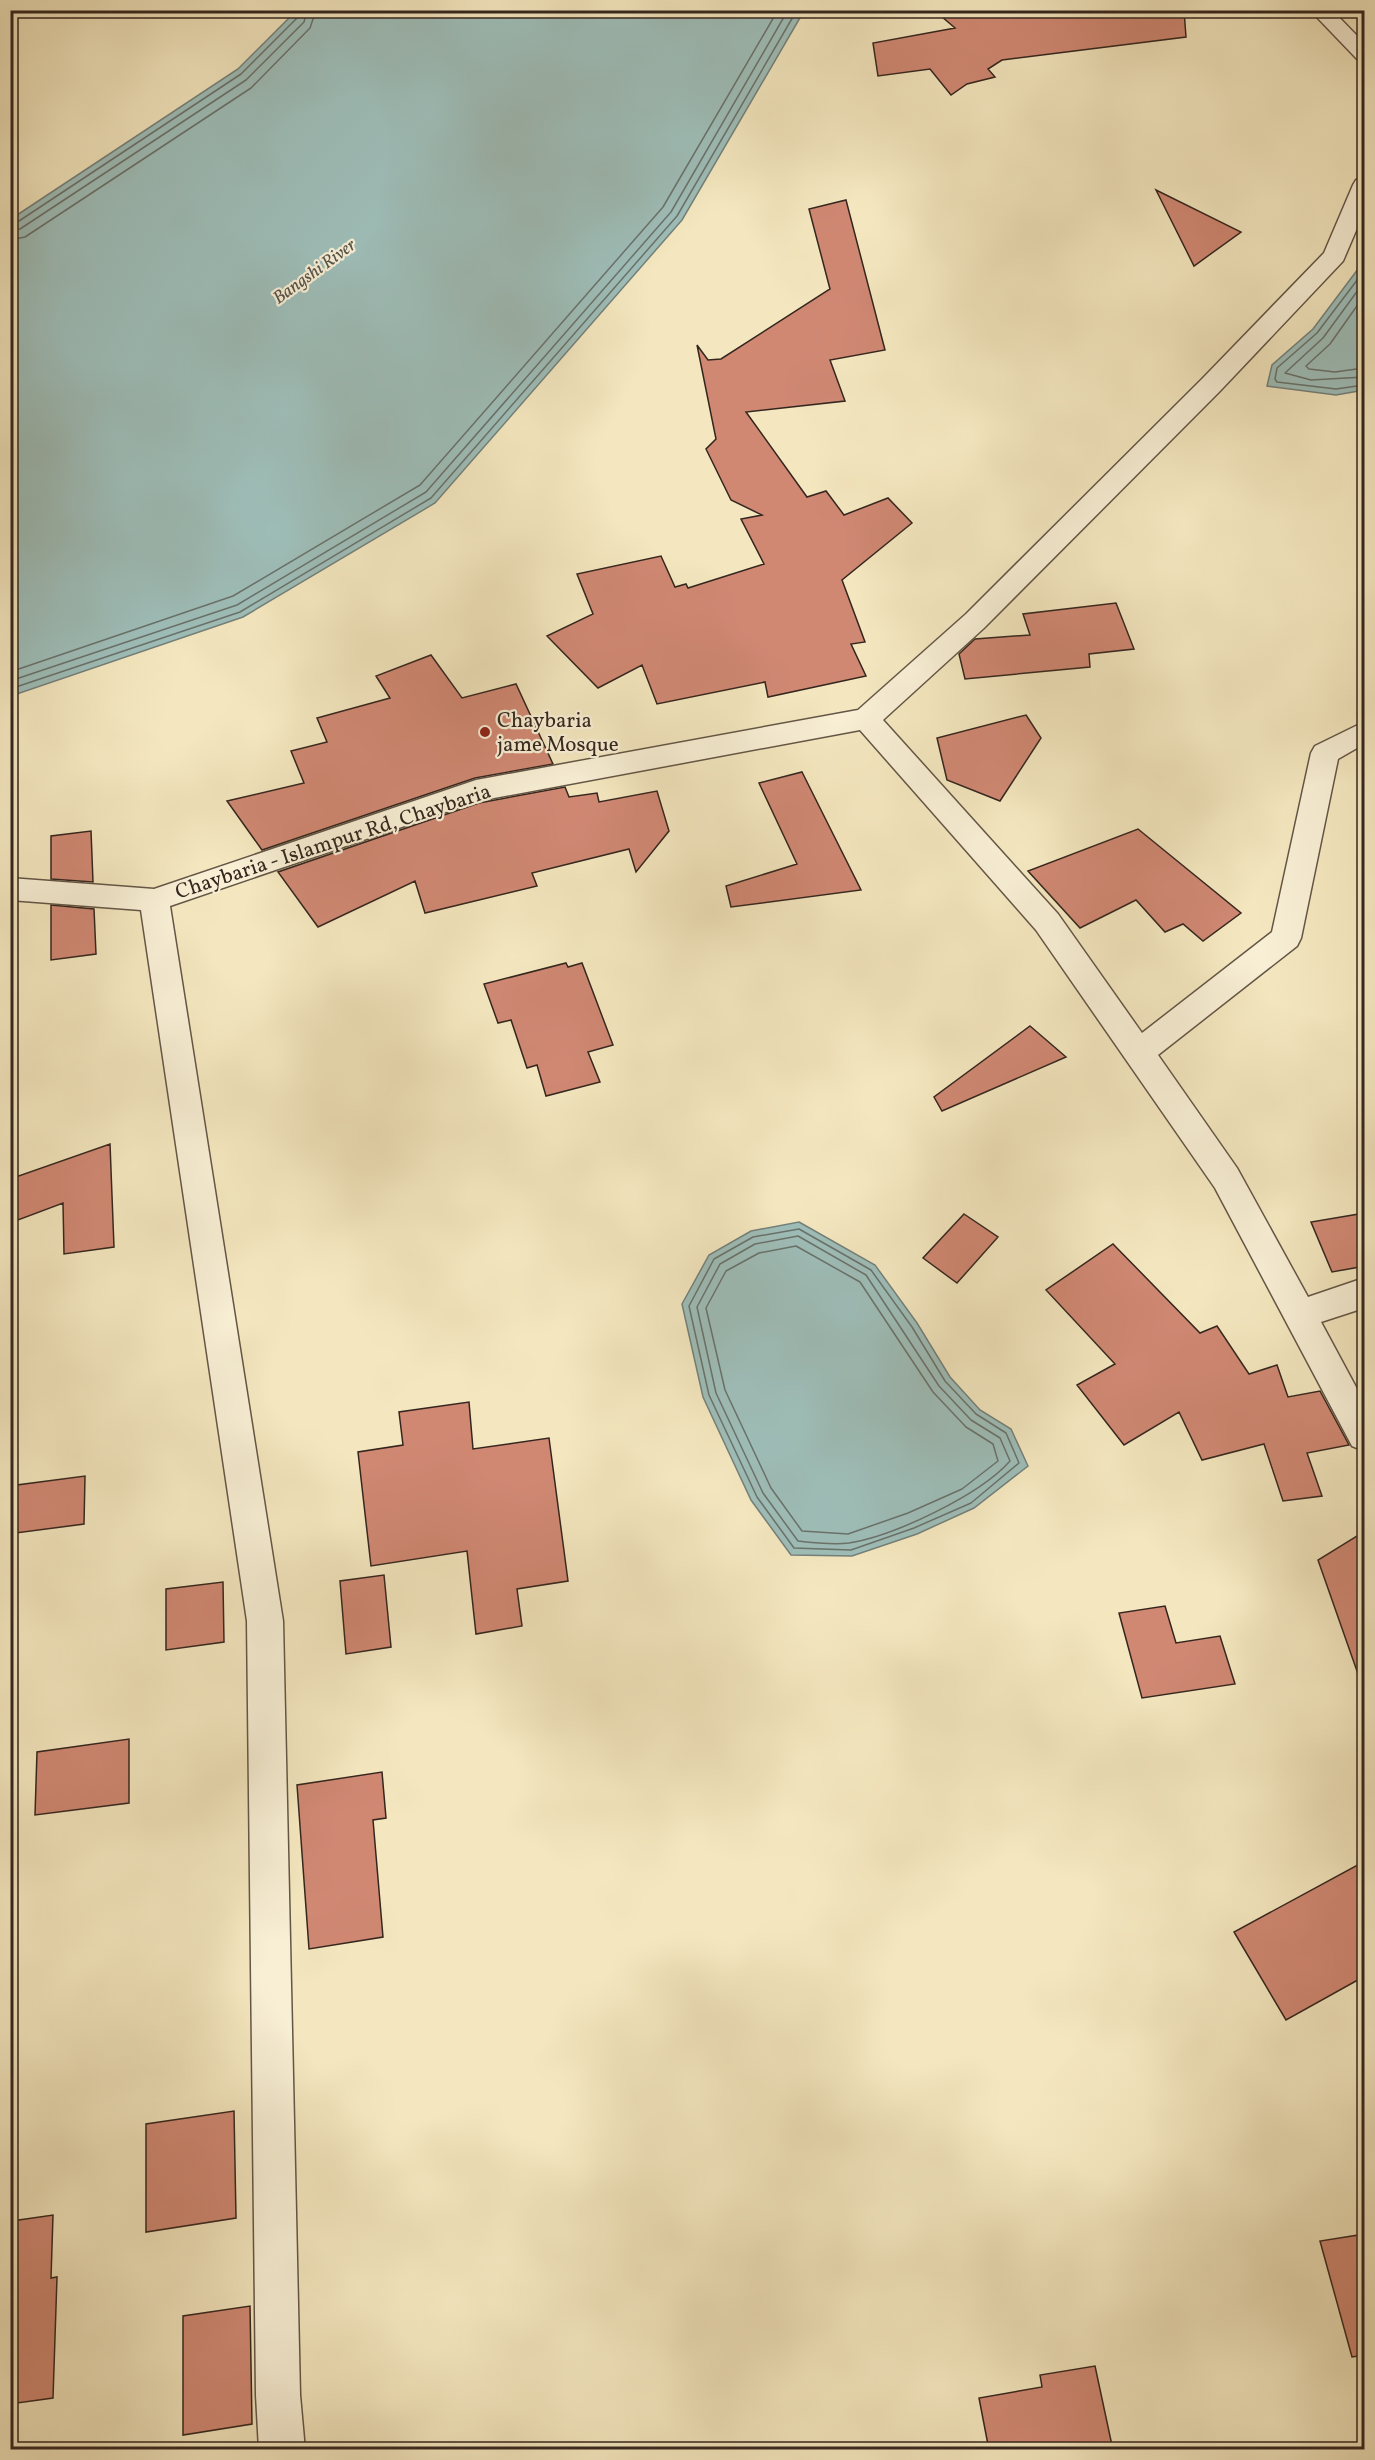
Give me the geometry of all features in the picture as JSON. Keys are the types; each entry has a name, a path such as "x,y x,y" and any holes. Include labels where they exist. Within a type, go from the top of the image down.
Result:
{"street":[{"path":"1320,10 1365,54"},
{"path":"1365,185 1335,256 1211,385 975,621 866,719 1047,922 1226,1178 1365,1435"},
{"name":"Chaybaria - Islampur Rd, Chaybaria","path":"10,889 154,900 476,790 866,719"},
{"path":"1138,1053 1286,938 1325,753 1365,732"},
{"path":"154,900 265,1621 278,2395 282,2450"},
{"path":"1300,1315 1365,1293"}],"water":[{"name":"Bangshi River","path":"296,11 804,11 682,220 435,503 243,617 11,696 11,219 238,69"},
{"path":"1364,261 1364,390 1336,395 1267,386 1272,365 1313,329"},
{"path":"799,1222 875,1265 917,1323 950,1377 980,1410 1011,1429 1028,1466 974,1508 917,1534 852,1556 791,1555 751,1500 703,1397 682,1304 709,1255 751,1231"}],"building":[{"path":"934,10 1184,10 1186,37 1002,60 988,69 995,77 967,84 951,95 930,69 878,76 873,43 955,28"},
{"path":"1156,190 1241,232 1194,266"},
{"path":"846,200 885,350 830,360 845,401 746,412 807,497 826,491 844,515 888,498 912,523 842,580 865,642 851,644 866,676 768,697 765,682 657,704 642,665 598,688 547,636 593,614 577,574 661,556 675,587 686,584 688,588 764,564 741,519 762,515 731,500 706,449 716,439 697,345 708,360 721,359 830,289 809,209"},
{"path":"1116,603 1134,649 1089,654 1090,667 965,679 959,654 975,639 1030,635 1023,614"},
{"path":"431,655 462,698 516,684 553,764 475,778 262,850 227,801 304,783 291,751 327,742 317,718 390,698 376,676"},
{"path":"1026,715 1041,738 1000,801 947,780 937,738"},
{"path":"802,772 861,890 731,907 726,886 797,864 759,783"},
{"path":"565,787 569,797 597,793 599,802 657,791 669,831 636,872 629,849 532,873 537,886 425,913 415,881 318,927 278,872 479,803"},
{"path":"1138,829 1241,913 1203,941 1183,924 1165,932 1136,900 1080,928 1028,871"},
{"path":"91,831 93,882 51,879 51,836"},
{"path":"51,905 94,909 96,954 51,960"},
{"path":"566,963 568,967 582,963 613,1045 588,1052 600,1082 546,1096 537,1065 527,1068 511,1020 498,1023 484,984"},
{"path":"1030,1026 1066,1057 942,1111 934,1097"},
{"path":"110,1144 114,1247 64,1254 63,1203 10,1223 10,1179"},
{"path":"1365,1213 1365,1266 1332,1272 1311,1222"},
{"path":"964,1214 998,1237 957,1283 923,1258"},
{"path":"1113,1244 1200,1333 1217,1326 1249,1374 1277,1365 1288,1397 1320,1391 1349,1445 1307,1453 1322,1496 1283,1501 1264,1444 1202,1460 1179,1412 1124,1445 1077,1385 1115,1364 1046,1290"},
{"path":"469,1402 473,1449 549,1438 568,1581 517,1589 522,1626 476,1634 467,1551 371,1566 358,1452 403,1445 399,1412"},
{"path":"85,1476 84,1524 16,1533 17,1485"},
{"path":"1365,1531 1365,1673 1358,1674 1318,1560"},
{"path":"384,1575 391,1647 346,1654 340,1581"},
{"path":"223,1582 224,1642 166,1650 166,1589"},
{"path":"1165,1606 1176,1643 1220,1636 1235,1684 1142,1698 1119,1613"},
{"path":"129,1739 129,1803 35,1815 37,1752"},
{"path":"382,1772 386,1818 373,1820 383,1937 309,1949 297,1785"},
{"path":"1365,1861 1365,1976 1286,2020 1234,1932"},
{"path":"234,2111 236,2218 146,2232 146,2124"},
{"path":"53,2215 51,2278 57,2277 53,2398 10,2404 12,2221"},
{"path":"1365,2234 1365,2355 1352,2357 1320,2241"},
{"path":"250,2306 252,2424 183,2435 183,2316"},
{"path":"1095,2366 1113,2450 989,2450 979,2398 1042,2387 1040,2375"}],"place":[{"name":"Chaybaria jame Mosque","path":"485,732"}]}
